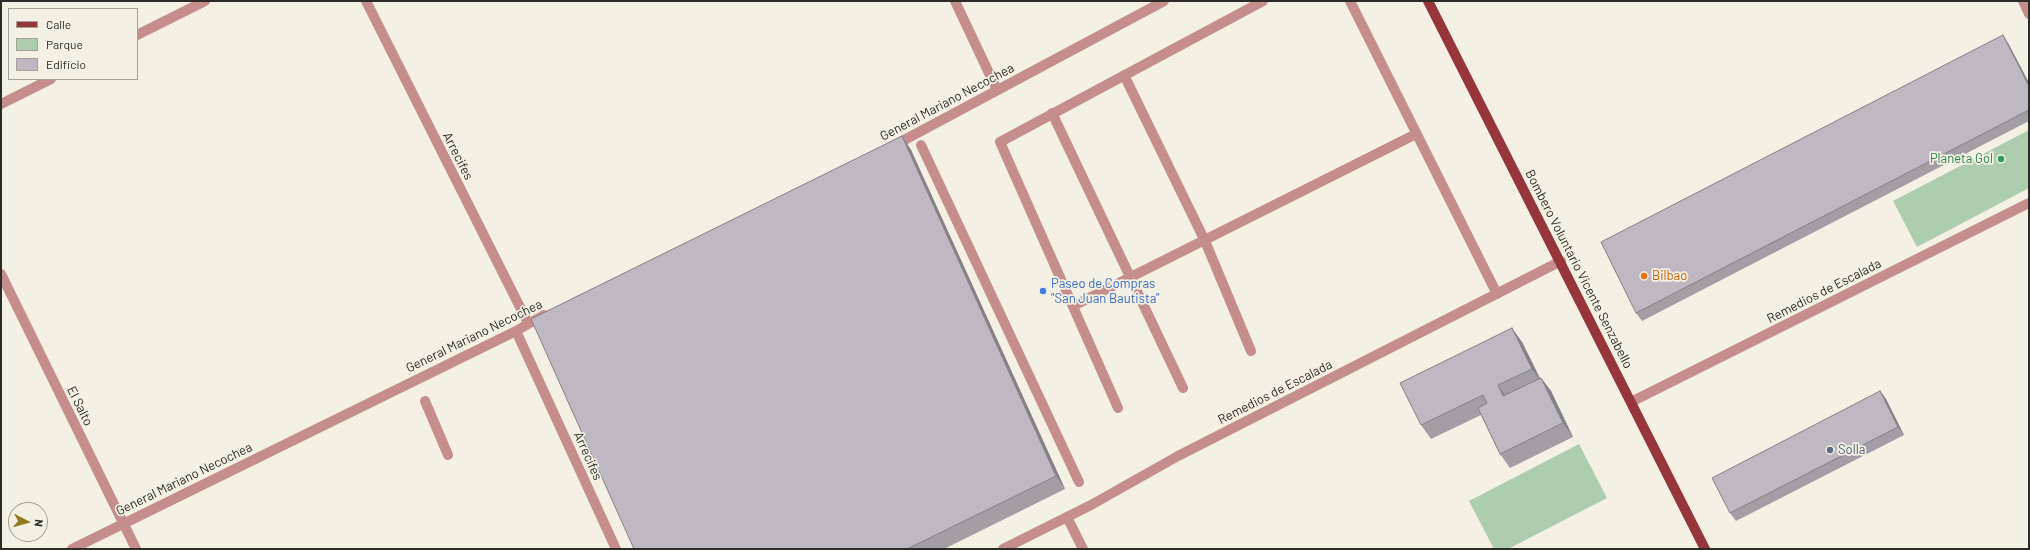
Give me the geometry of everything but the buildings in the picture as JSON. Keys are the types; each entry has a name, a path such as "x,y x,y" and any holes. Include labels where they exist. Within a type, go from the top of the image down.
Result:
{"main road":[{"name":"Bombero Voluntario Vicente Senzabello","path":"1428,1 1561,261 1705,549"}],"street":[{"path":"138,34 205,1"},
{"name":"Arrecifes","path":"366,1 528,323"},
{"path":"955,1 997,90"},
{"name":"General Mariano Necochea","path":"885,149 1164,1"},
{"path":"1118,408 1000,142 1124,74 1263,1"},
{"path":"1350,1 1497,294"},
{"path":"2023,1 2029,14"},
{"path":"1124,74 1205,241 1251,351"},
{"path":"1,104 49,80"},
{"path":"1052,113 1183,388"},
{"path":"1073,306 1131,279 1416,134"},
{"path":"921,145 1079,482"},
{"name":"Remedios de Escalada","path":"1631,402 2029,203"},
{"name":"Remedios de Escalada","path":"1003,549 1067,517 1178,456 1561,261"},
{"name":"El Salto","path":"1,274 136,549"},
{"name":"General Mariano Necochea","path":"72,549 516,331 528,323 556,309"},
{"name":"Arrecifes","path":"516,331 616,549"},
{"path":"425,401 448,455"},
{"path":"1067,517 1083,549"}],"green space":[{"name":"Planeta Gol","path":"2029,130 2029,188 1917,247 1893,201"},
{"path":"1579,444 1607,498 1508,549 1494,549 1469,501"}],"place":[{"name":"Planeta Gol","path":"2001,159"},
{"name":"Bilbao","path":"1644,276"},
{"name":"Paseo de Compras \"San Juan Bautista\"","path":"1043,291"},
{"name":"Solla","path":"1830,450"}]}
